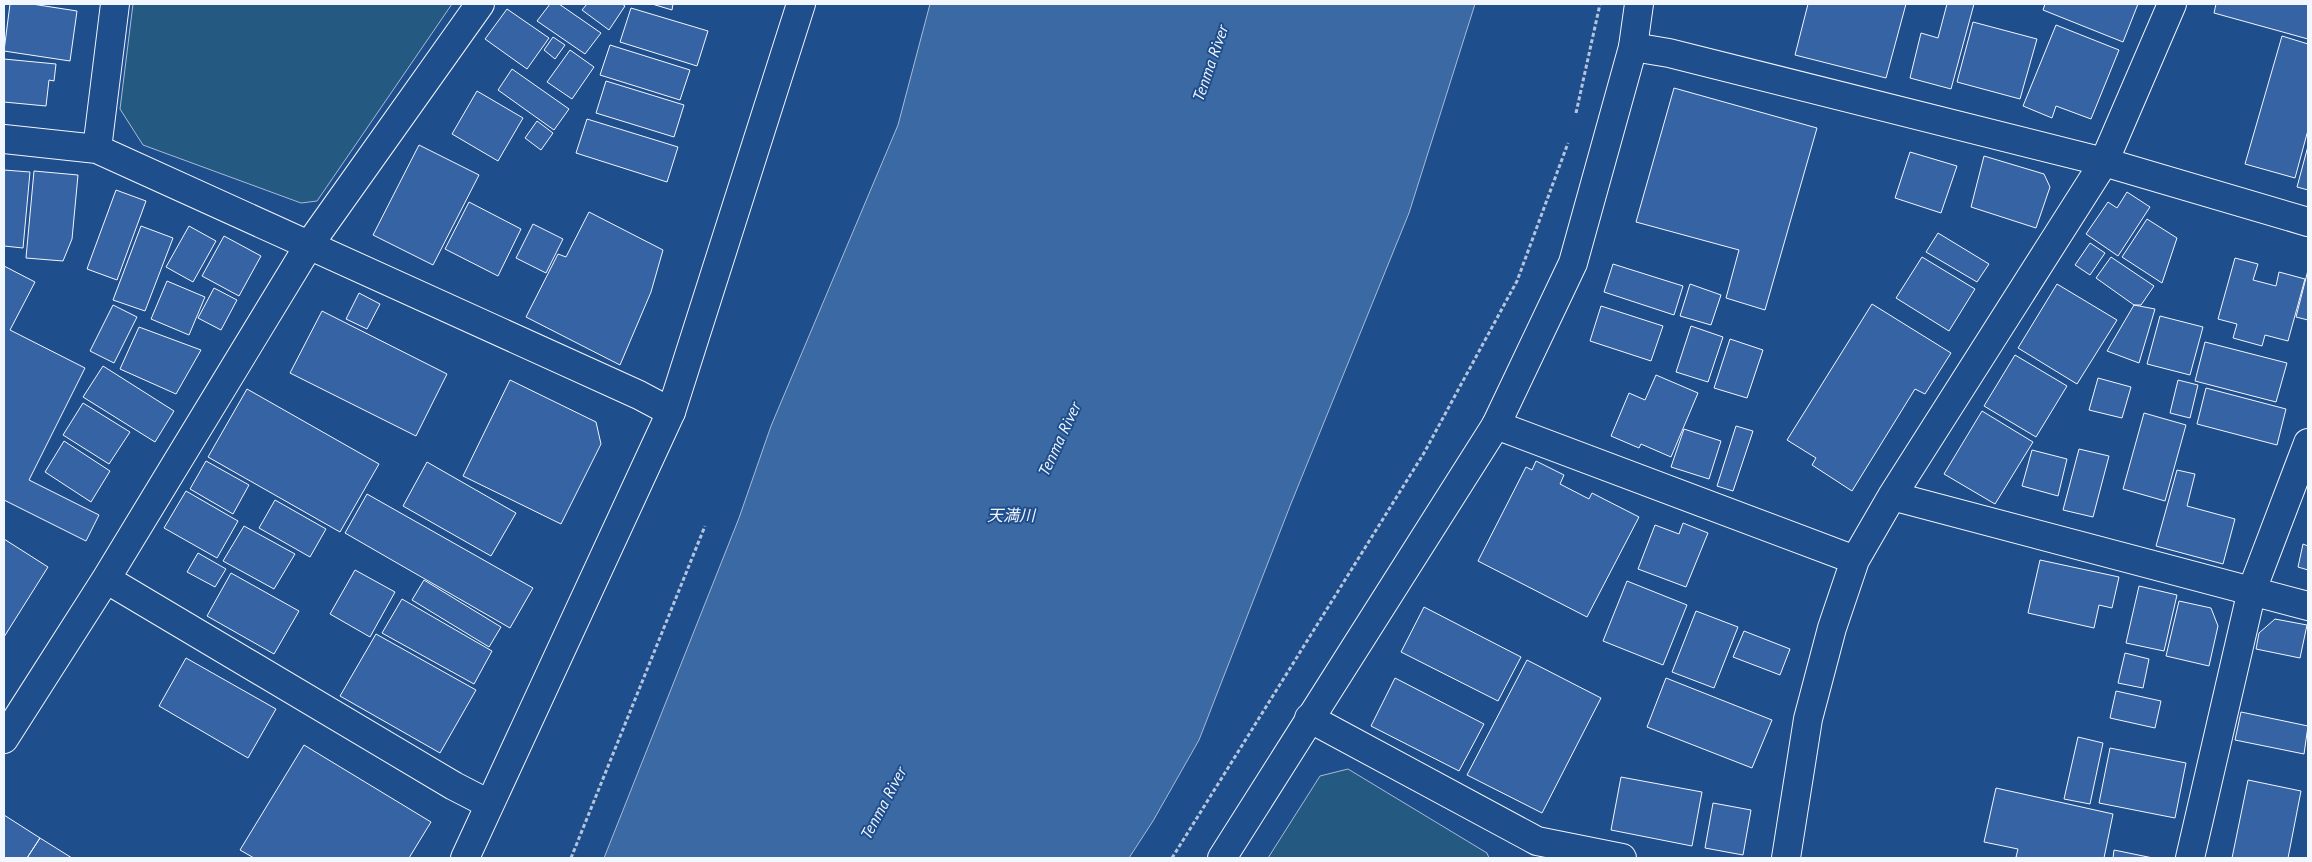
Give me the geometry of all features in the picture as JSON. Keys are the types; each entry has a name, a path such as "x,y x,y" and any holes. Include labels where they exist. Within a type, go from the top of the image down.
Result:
{"street":[{"path":"97,149 115,4"},
{"path":"4,739 106,579 309,245 480,4"},
{"path":"465,858 671,412 801,4"},
{"path":"1222,858 1496,425 1573,263 1633,47 1639,4"},
{"path":"1786,858 1808,719 1832,628 1856,560 1892,496 2104,162 2172,4"},
{"path":"1633,47 1669,54 2104,162 2308,222"},
{"path":"4,139 97,149 671,412"},
{"path":"1496,425 1856,560"},
{"path":"2190,858 2252,590 2308,443"},
{"path":"1892,496 2308,606"},
{"path":"106,579 454,786 489,804"},
{"path":"1309,718 1533,850 1622,858"}],"path":[{"path":"1576,116 1600,4"},
{"path":"1172,858 1424,454 1517,282 1571,134"},
{"path":"571,858 705,526"}],"shaded area":[{"path":"133,4 452,4 317,201 301,203 143,145 120,109"},
{"path":"1348,769 1487,853 1489,858 1268,858 1320,776"}],"water":[{"name":"天満川","path":"930,4 1475,4 1409,213 1290,506 1199,740 1153,821 1129,858 604,858 739,518 771,426 898,125"}],"building":[{"path":"10,4 32,4 77,11 70,61 4,51"},
{"path":"550,4 559,4 601,33 585,54 537,21"},
{"path":"587,4 622,4 625,6 609,30 582,10"},
{"path":"652,4 673,4 672,10"},
{"path":"1808,4 1906,4 1886,78 1795,55"},
{"path":"1947,4 1974,4 1951,89 1910,78 1921,33 1938,38"},
{"path":"2045,4 2138,4 2123,42 2043,10"},
{"path":"2216,4 2308,4 2308,39 2214,13"},
{"path":"631,8 708,31 697,66 620,42"},
{"path":"507,9 549,38 527,69 485,39"},
{"path":"1973,22 2037,39 2020,99 1957,82"},
{"path":"2056,25 2119,50 2091,119 2056,106 2052,118 2023,106"},
{"path":"2282,36 2308,44 2308,130 2295,178 2245,164"},
{"path":"553,37 565,45 555,59 544,50"},
{"path":"610,45 690,70 680,100 600,75"},
{"path":"570,50 594,67 572,99 547,82"},
{"path":"4,59 56,64 54,81 49,80 46,106 4,102"},
{"path":"512,69 569,109 554,130 498,90"},
{"path":"606,81 684,105 674,137 596,113"},
{"path":"1674,88 1817,128 1765,310 1726,298 1739,250 1636,222"},
{"path":"477,91 523,118 498,161 452,134"},
{"path":"587,119 678,147 667,182 576,153"},
{"path":"537,121 553,133 541,150 525,138"},
{"path":"419,145 479,175 433,265 373,235"},
{"path":"2308,146 2308,190 2297,187"},
{"path":"1910,152 1957,166 1941,213 1895,198"},
{"path":"1984,156 2044,174 2050,187 2036,228 1971,207"},
{"path":"4,170 30,172 23,248 4,246"},
{"path":"34,171 78,175 72,239 63,261 26,258"},
{"path":"116,190 146,201 117,280 87,269"},
{"path":"2127,192 2150,207 2118,256 2086,234 2108,202 2117,208"},
{"path":"469,202 521,229 498,276 445,249"},
{"path":"589,212 663,250 651,292 620,365 526,317 558,254 566,257"},
{"path":"2147,219 2177,238 2162,283 2122,257"},
{"path":"533,224 563,239 546,273 516,258"},
{"path":"141,226 173,238 145,311 113,300"},
{"path":"189,226 216,241 193,282 166,267"},
{"path":"1938,233 1989,264 1977,282 1926,252"},
{"path":"224,236 261,256 239,296 202,276"},
{"path":"2090,243 2105,253 2090,275 2075,265"},
{"path":"1922,257 1975,289 1949,331 1896,298"},
{"path":"2111,257 2154,286 2141,305 2134,305 2096,278"},
{"path":"2235,258 2258,264 2253,280 2276,286 2279,272 2305,279 2288,341 2265,335 2262,346 2233,338 2237,324 2218,319"},
{"path":"1613,264 1683,286 1674,315 1604,292"},
{"path":"4,266 35,282 10,330 85,368 29,480 99,515 86,541 4,500"},
{"path":"2308,270 2308,320 2296,317"},
{"path":"167,281 205,297 189,335 151,319"},
{"path":"1690,284 1721,295 1711,325 1680,316"},
{"path":"2057,284 2117,320 2077,384 2018,348"},
{"path":"214,288 237,300 221,330 198,318"},
{"path":"359,293 380,304 367,329 346,319"},
{"path":"1872,304 1951,353 1925,394 1915,389 1852,491 1812,465 1816,458 1787,440"},
{"path":"113,305 137,317 114,363 90,351"},
{"path":"2134,305 2155,309 2139,363 2107,351"},
{"path":"1601,306 1663,326 1651,361 1590,341"},
{"path":"322,311 447,374 416,436 290,373"},
{"path":"2160,316 2203,327 2190,375 2147,364"},
{"path":"1691,326 1723,337 1708,382 1676,372"},
{"path":"139,327 201,350 176,394 120,369"},
{"path":"1730,339 1763,350 1747,398 1714,388"},
{"path":"2205,342 2287,363 2276,402 2195,381"},
{"path":"2015,355 2067,386 2036,437 1984,406"},
{"path":"103,366 174,411 155,442 83,397"},
{"path":"1656,375 1698,393 1671,457 1641,444 1639,448 1611,436 1629,393 1645,400"},
{"path":"2098,378 2131,387 2122,418 2089,410"},
{"path":"510,380 596,422 601,444 561,524 463,476"},
{"path":"2178,380 2198,385 2190,418 2170,413"},
{"path":"2206,388 2286,409 2277,445 2197,424"},
{"path":"247,389 379,464 340,532 208,457"},
{"path":"83,403 130,432 109,464 63,435"},
{"path":"1982,411 2033,442 1995,504 1944,474"},
{"path":"2144,413 2186,425 2165,501 2123,489"},
{"path":"1736,426 1753,431 1733,491 1717,486"},
{"path":"1684,429 1721,441 1709,479 1671,467"},
{"path":"64,441 110,471 91,502 45,472"},
{"path":"2079,449 2109,456 2093,517 2063,510"},
{"path":"2032,450 2067,459 2058,496 2022,486"},
{"path":"206,461 249,485 233,514 190,489"},
{"path":"1536,461 1564,475 1560,484 1589,499 1592,493 1639,517 1587,617 1478,561 1526,467 1532,470"},
{"path":"427,462 516,513 491,556 403,506"},
{"path":"2177,470 2195,474 2187,506 2235,519 2223,564 2156,546"},
{"path":"186,491 238,521 217,558 164,528"},
{"path":"367,494 533,588 510,628 345,533"},
{"path":"275,500 326,529 310,557 259,528"},
{"path":"1683,523 1708,533 1686,587 1638,569 1655,525 1679,534"},
{"path":"244,526 295,554 274,589 223,561"},
{"path":"4,539 48,567 4,637"},
{"path":"2303,544 2308,546 2308,570 2298,567"},
{"path":"198,553 226,569 215,587 187,572"},
{"path":"2040,560 2119,577 2112,608 2099,605 2094,628 2028,613"},
{"path":"355,570 395,592 370,637 330,614"},
{"path":"231,573 299,611 274,654 207,616"},
{"path":"424,580 501,627 489,647 412,600"},
{"path":"1627,581 1687,605 1663,665 1603,641"},
{"path":"2139,586 2177,595 2164,651 2126,643"},
{"path":"402,599 492,651 474,684 382,633"},
{"path":"2179,601 2211,608 2218,626 2209,666 2166,656"},
{"path":"1424,607 1521,657 1498,701 1401,652"},
{"path":"1696,611 1738,627 1714,688 1672,672"},
{"path":"2275,619 2307,625 2300,658 2256,649 2259,633"},
{"path":"1744,631 1790,649 1780,675 1733,657"},
{"path":"376,634 476,690 440,753 340,696"},
{"path":"2125,653 2149,659 2143,688 2118,683"},
{"path":"186,658 276,709 248,758 159,706"},
{"path":"1527,660 1601,698 1542,813 1467,775"},
{"path":"1395,678 1484,724 1459,771 1371,726"},
{"path":"1666,678 1772,720 1752,768 1647,727"},
{"path":"2116,691 2161,701 2155,728 2110,718"},
{"path":"2241,712 2308,726 2304,754 2235,740"},
{"path":"2078,737 2103,743 2090,804 2064,799"},
{"path":"304,745 431,822 409,858 254,858 240,850"},
{"path":"2110,748 2186,763 2175,818 2099,803"},
{"path":"1621,777 1702,792 1692,846 1611,830"},
{"path":"2248,780 2301,791 2288,858 2232,858"},
{"path":"1996,788 2113,814 2104,858 2020,858 2016,857 2018,849 1984,842"},
{"path":"1713,803 1751,810 1743,855 1705,848"},
{"path":"4,815 40,838 27,858 4,858"},
{"path":"40,838 72,858 27,858"},
{"path":"2114,850 2153,858 2113,858"}],"water label":[{"name":"Tenma River","path":"1210,63"},
{"name":"Tenma River","path":"1059,439"},
{"name":"Tenma River","path":"883,803"}]}
